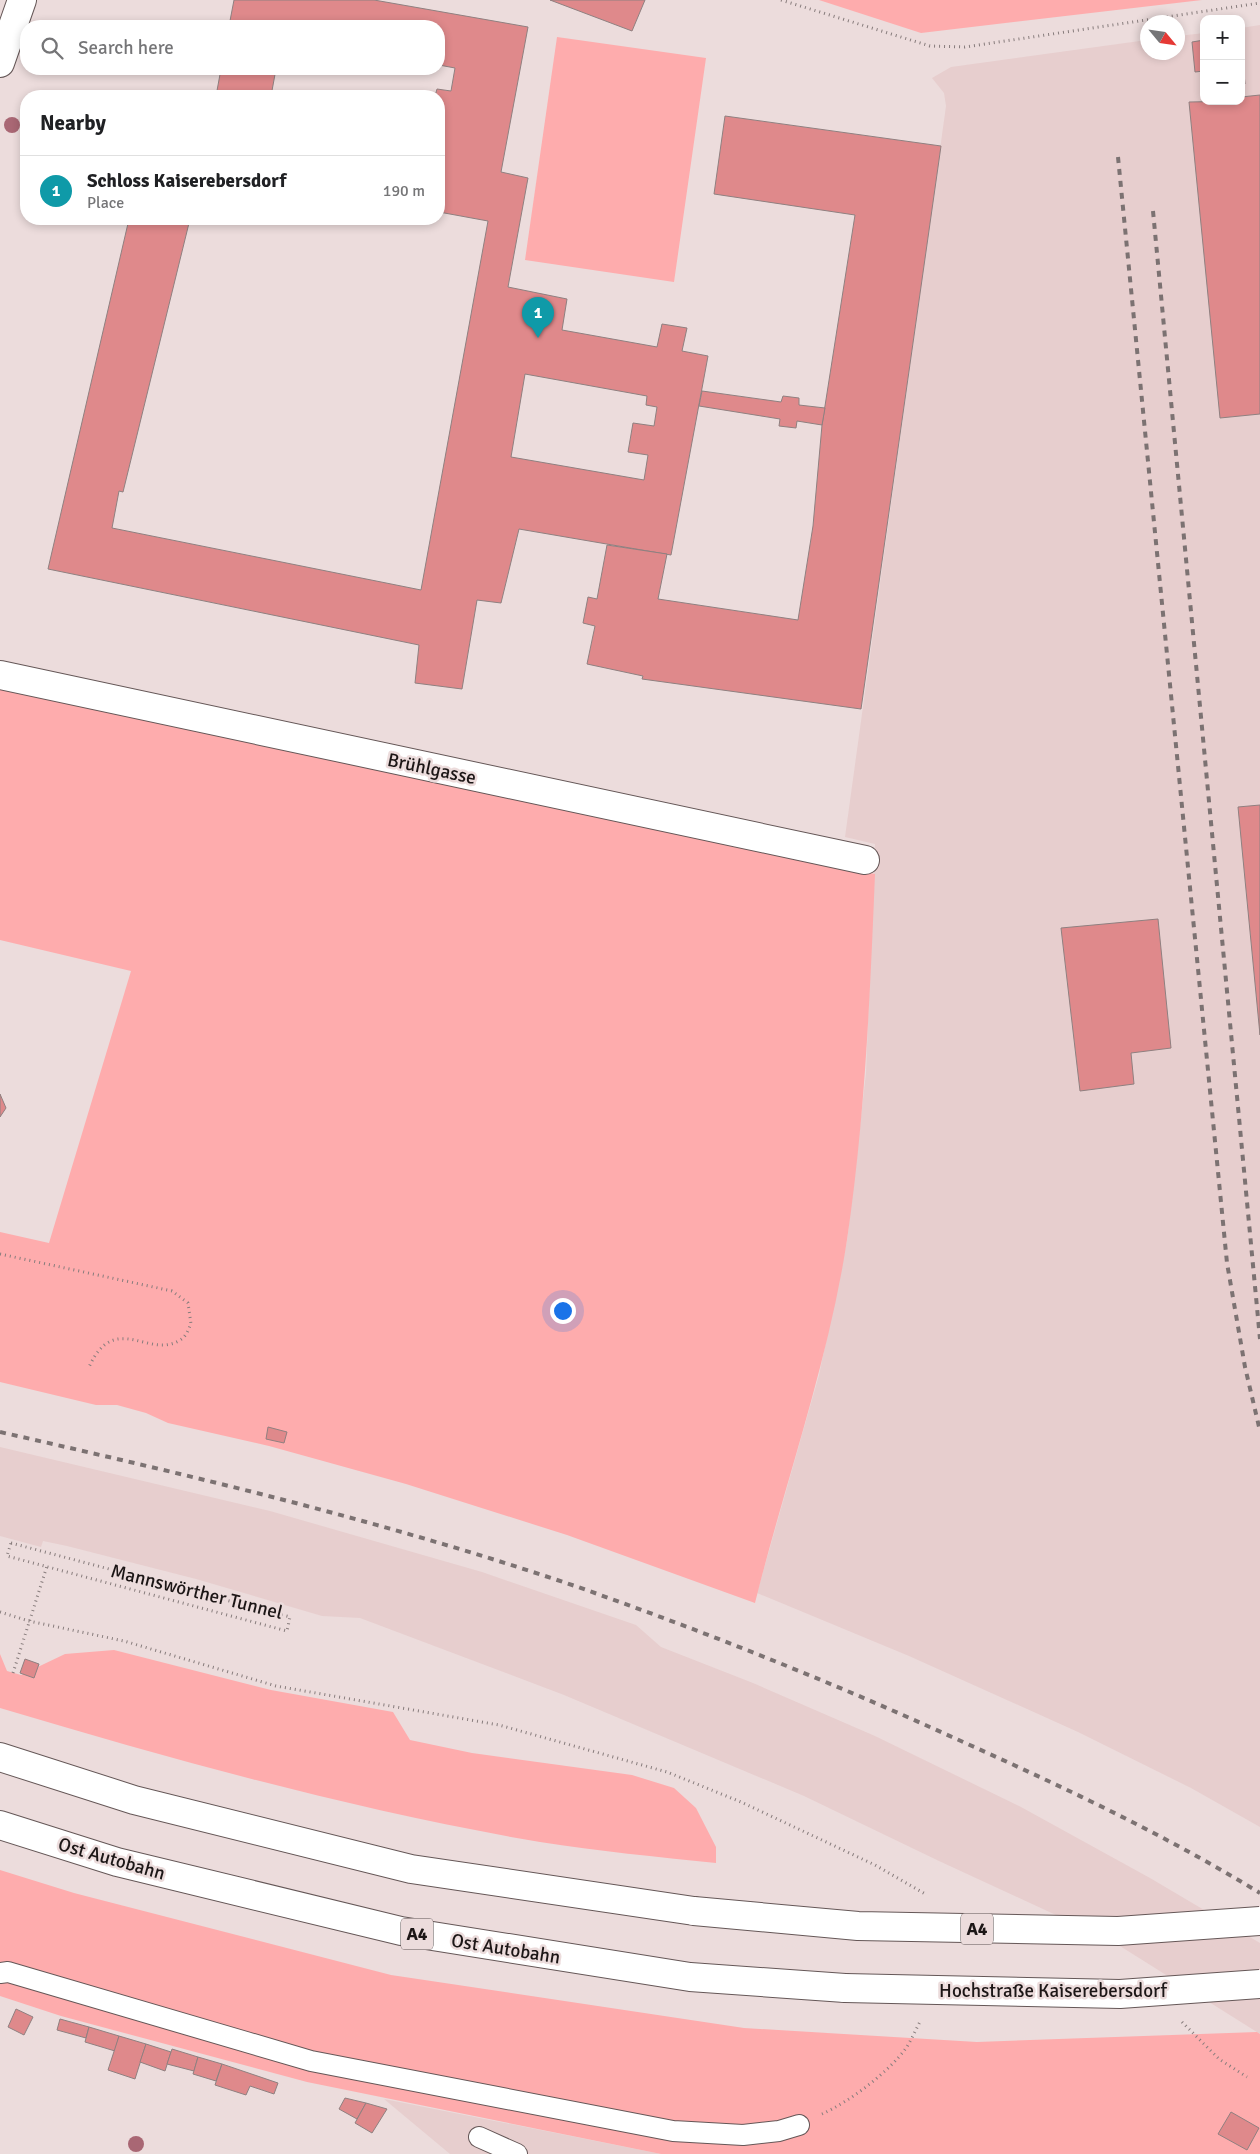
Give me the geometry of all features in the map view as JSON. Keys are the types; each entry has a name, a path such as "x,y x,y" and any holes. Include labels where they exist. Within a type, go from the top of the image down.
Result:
{"main road":[{"path":"0,63 22,0"},
{"name":"Brühlgasse","path":"0,675 865,860"},
{"name":"A4","path":"0,1757 134,1800 411,1869 694,1911 858,1926 1108,1931 1260,1921"},
{"name":"Ost Autobahn","path":"0,1825 117,1862 401,1931 690,1977 845,1988"},
{"name":"Hochstraße Kaiserebersdorf","path":"845,1988 1120,1994 1260,1984"}],"lane":[{"path":"0,1973 8,1972 311,2061 673,2131 743,2135 778,2131 799,2125"},
{"path":"479,2136 517,2154"}],"path":[{"path":"782,0 930,46 965,47 1260,3"},
{"path":"0,1254 172,1291 188,1303 191,1324 180,1341 166,1345 126,1338 113,1341 95,1354 89,1367"},
{"name":"Mannswörther Tunnel","path":"11,1543 290,1617 287,1631 47,1566 7,1556 11,1543"},
{"path":"14,1673 47,1566"},
{"path":"0,1612 29,1621 124,1641 276,1686 499,1725 667,1772 741,1802 857,1857 912,1885 928,1896"},
{"path":"799,2125 830,2111 882,2072 905,2049 925,2013"}],"shaded area":[{"path":"819,0 1202,0 921,33"},
{"path":"1260,25 1260,1827 1191,1788 1078,1732 909,1656 757,1593 819,1375 847,1241 866,1073 875,844 845,837 946,106 944,93 932,78 951,67 1140,41 1140,60 1185,60 1185,35 1200,33 1200,105 1245,105 1245,27"},
{"path":"557,37 706,58 674,282 525,260"},
{"path":"0,688 875,874 869,1012 858,1149 847,1240 829,1332 755,1603 567,1535 406,1484 269,1446 168,1423 146,1413 117,1405 96,1405 0,1382 0,1232 49,1243 131,971 0,940"},
{"path":"0,1447 270,1511 482,1572 636,1625 661,1647 753,1683 875,1736 1021,1807 1150,1878 1260,1943 1260,2034 1112,1941 804,1796 564,1695 360,1618 322,1616 196,1579 67,1546 43,1541 41,1547 0,1536"},
{"path":"114,1650 271,1690 393,1712 410,1740 472,1753 632,1775 674,1788 696,1808 716,1847 716,1863 606,1851 472,1830 336,1800 201,1766 0,1708 0,1654 7,1671 21,1675 65,1654"},
{"path":"0,1870 74,1893 391,1975 744,2028 977,2042 1257,2032 1260,2034 1260,2154 661,2154 307,2082 61,2016 0,1996"},
{"path":"384,2099 661,2154 450,2154"}],"building":[{"path":"234,0 374,0 528,27 501,172 528,178 508,287 567,299 562,330 657,347 662,324 687,328 682,351 708,356 671,555 519,529 501,603 477,600 462,689 415,683 419,645 48,569 128,225 189,225 123,492 119,491 112,528 421,590 488,221 445,213 445,90 451,91 455,68 445,66 445,20 230,20","holes":["525,374 647,396 646,405 657,407 654,426 633,423 628,452 648,455 644,480 511,457"]},
{"path":"550,0 645,0 632,31"},
{"path":"1200,41 1200,71 1195,72 1192,42"},
{"path":"220,75 275,75 272,90 217,90"},
{"path":"1260,95 1260,414 1220,418 1189,102 1200,102 1200,105 1245,105 1245,97"},
{"path":"725,116 941,146 861,709 642,679 643,676 587,664 595,626 583,623 588,597 597,599 607,545 667,554 658,599 798,620 813,526 822,425 855,215 714,194"},
{"path":"702,391 781,402 783,396 799,398 799,405 825,408 822,425 797,421 796,428 779,426 780,419 699,406"},
{"path":"1260,805 1260,1035 1238,807"},
{"path":"1158,919 1171,1048 1131,1053 1134,1084 1080,1091 1061,928"},
{"path":"0,1094 6,1108 0,1117"},
{"path":"268,1427 287,1432 284,1443 266,1439"},
{"path":"25,1659 39,1664 34,1678 20,1673"},
{"path":"16,2009 33,2017 24,2035 8,2027"},
{"path":"60,2019 89,2027 86,2038 57,2030"},
{"path":"89,2027 119,2036 115,2051 85,2042"},
{"path":"119,2036 146,2044 135,2079 108,2070"},
{"path":"146,2044 171,2052 165,2071 140,2062"},
{"path":"172,2049 198,2057 194,2071 167,2064"},
{"path":"198,2057 222,2064 216,2081 193,2074"},
{"path":"222,2064 278,2083 274,2094 250,2086 246,2095 215,2085"},
{"path":"345,2098 366,2103 357,2119 339,2109"},
{"path":"366,2103 387,2109 372,2133 355,2123"},
{"path":"1231,2112 1259,2128 1247,2150 1218,2134"}],"railway":[{"path":"1118,157 1227,1263 1245,1367 1260,1431"},
{"path":"1153,211 1260,1339"},
{"path":"0,1432 290,1501 433,1541 623,1603 812,1676 906,1716 1070,1791 1185,1850 1260,1893"}],"place":[{"name":"Schloss Kaiserebersdorf","path":"538,338"}]}
